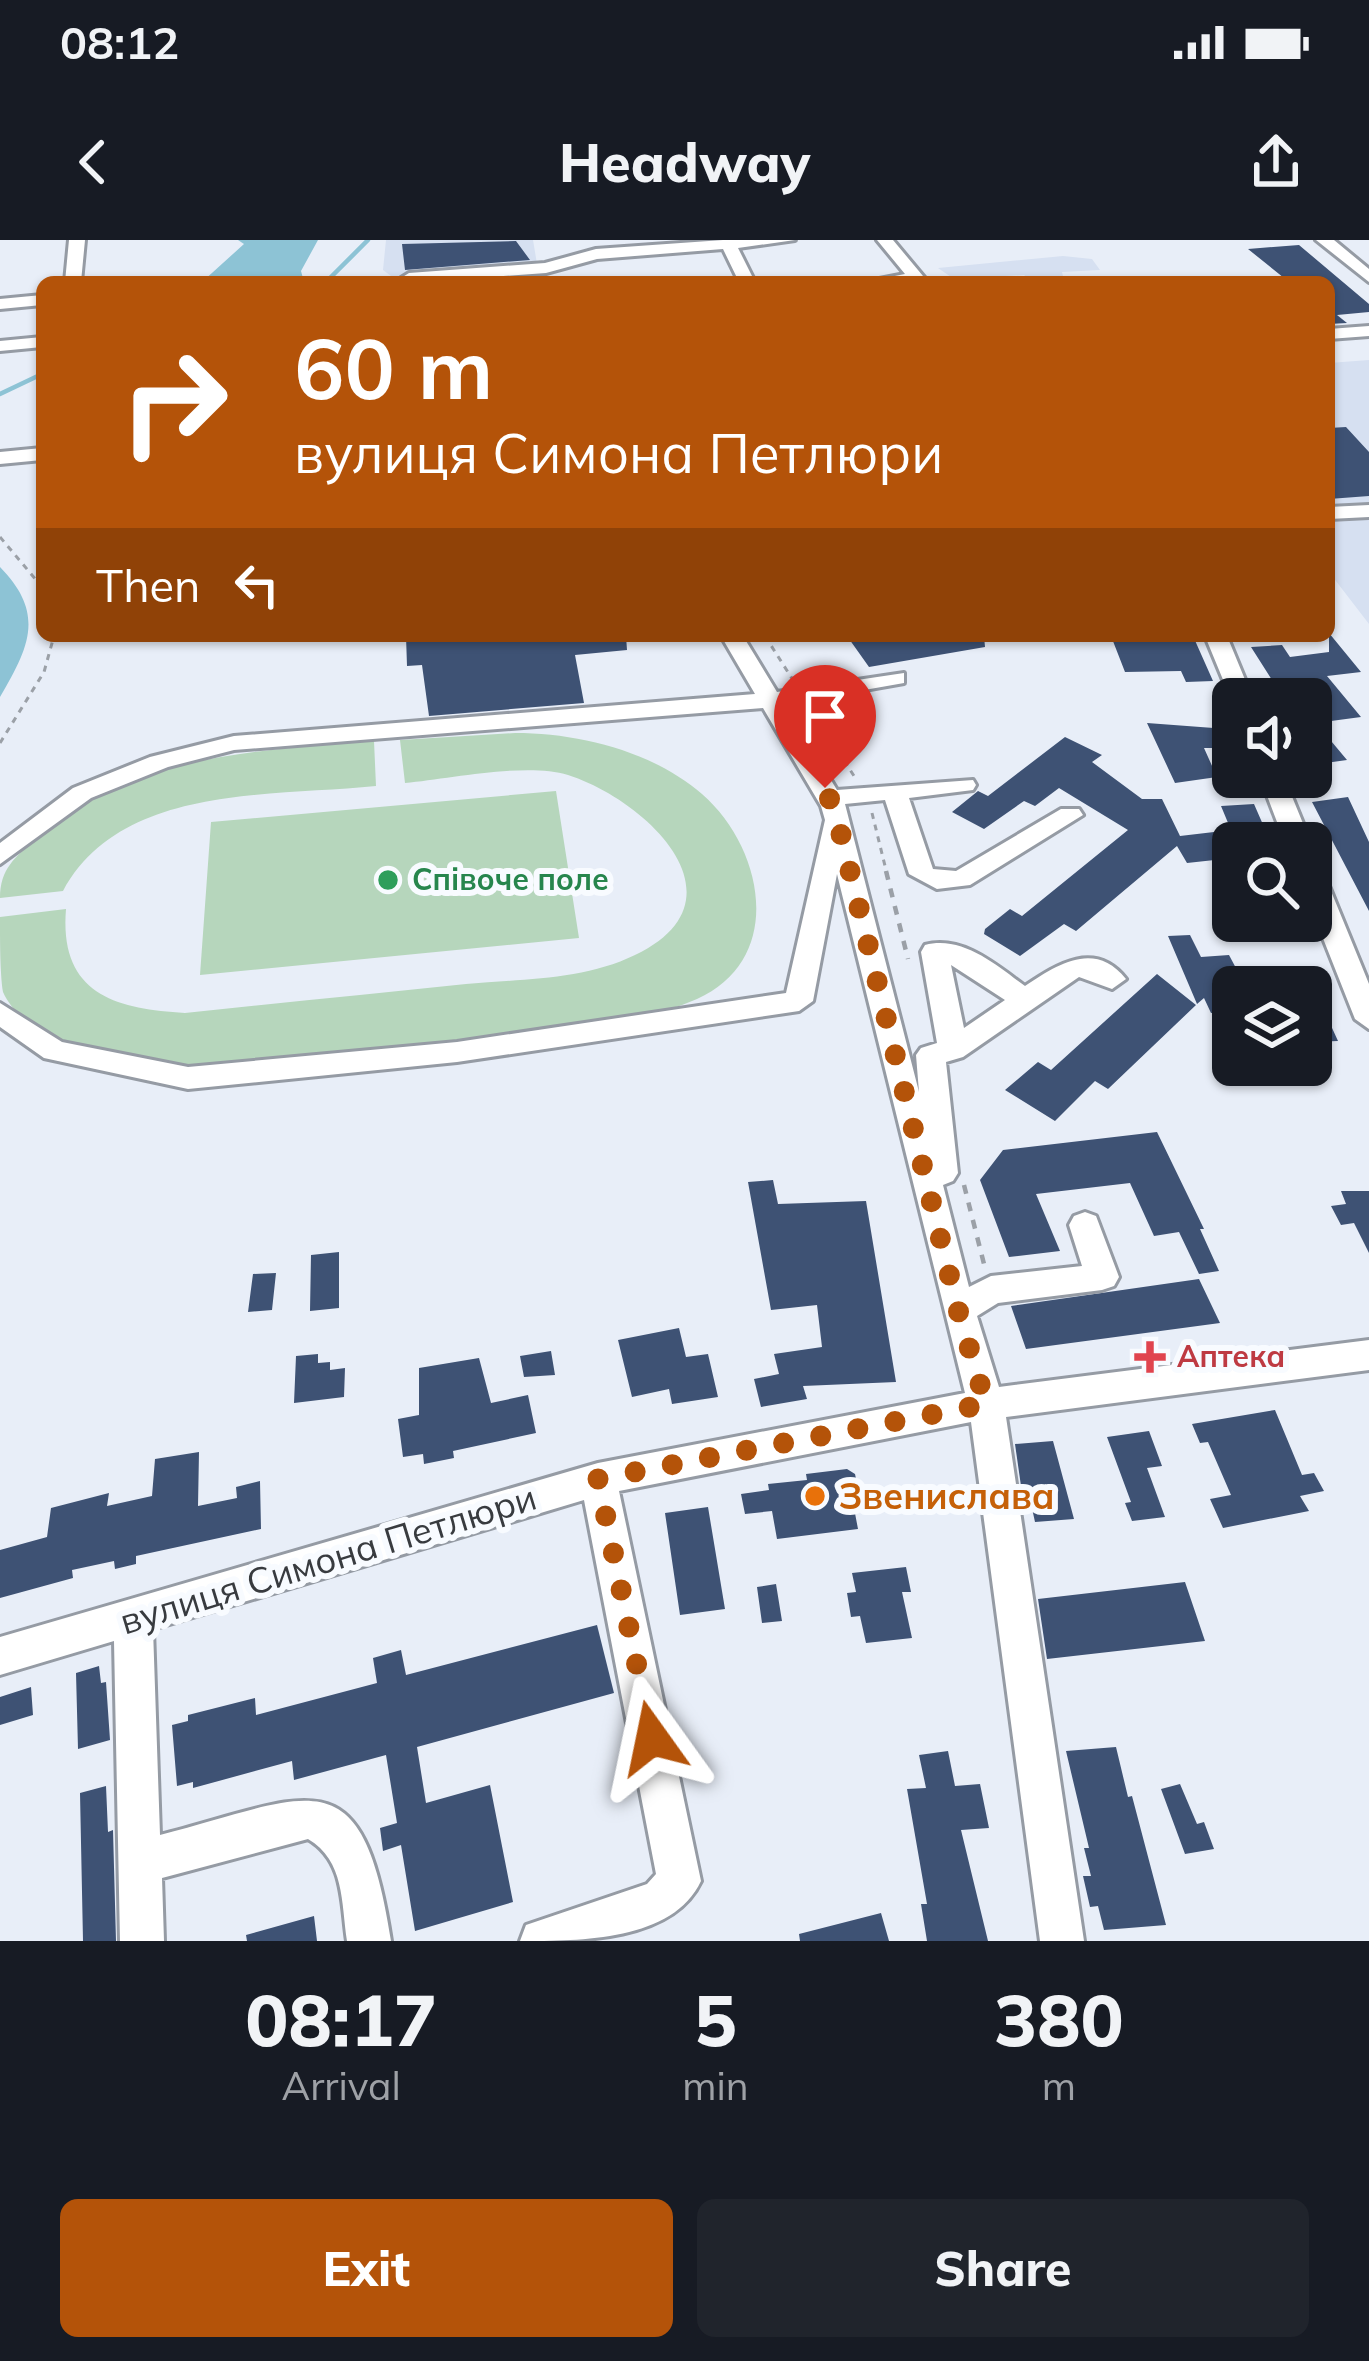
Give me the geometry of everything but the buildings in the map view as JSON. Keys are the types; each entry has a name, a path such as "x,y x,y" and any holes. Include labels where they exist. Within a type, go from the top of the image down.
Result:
{"street":[{"path":"74,276 77,240"},
{"path":"437,276 548,268 636,246 787,240"},
{"path":"885,240 915,276"},
{"path":"1324,240 1369,277"},
{"path":"728,244 744,276"},
{"path":"573,247 596,254"},
{"path":"0,304 36,301"},
{"path":"1335,334 1369,331"},
{"path":"0,346 36,343"},
{"path":"0,458 36,455"},
{"path":"1335,513 1369,511"},
{"path":"736,642 833,806 951,1268"},
{"path":"1218,642 1233,678"},
{"path":"0,856 82,793 159,762 234,743 770,700 896,679"},
{"path":"833,806 964,785"},
{"path":"896,793 922,874 937,880 961,879 1070,815"},
{"path":"0,1013 53,1051 188,1078 457,1052 799,1001 833,806"},
{"path":"1332,926 1369,1019"},
{"path":"953,1050 935,952 968,959 1025,1000"},
{"path":"1062,1941 986,1404 958,1310 951,1268 931,1055 953,1050 1079,965 1112,979"},
{"path":"958,1310 991,1291 1102,1276 1085,1225"},
{"name":"вулиця Симона Петлюри","path":"0,1656 598,1479 986,1404 1369,1355"},
{"path":"542,1941 661,1901 679,1881 598,1479"},
{"path":"134,1617 142,1941"},
{"path":"140,1862 308,1818 326,1823 344,1834 353,1850 369,1941"}],"path":[{"path":"0,537 36,580"},
{"path":"0,743 44,672 52,642"}],"shaded area":[{"path":"386,240 533,240 539,276 391,276 383,270"},
{"path":"1063,256 1092,259 1100,270 1062,272 1063,276 950,276 938,268"},
{"path":"1369,360 1369,624 1335,580 1335,363"}],"green space":[{"path":"515,733 564,736 638,756 682,779 723,817 740,843 756,902 754,931 744,958 725,981 672,1009 619,1022 219,1068 132,1060 68,1043 18,1014 3,992 0,917 66,909 66,938 82,978 115,1001 160,1011 185,1013 552,977 635,955 669,932 684,907 685,880 674,853 628,806 598,788 551,771 405,783 400,740"},
{"path":"374,741 376,786 246,796 160,814 121,831 89,856 63,891 0,898 6,871 22,852 73,811 112,789 153,773 239,754"},
{"name":"Співоче поле","path":"556,791 579,938 200,975 211,822"}],"water":[{"path":"238,240 318,240 302,276 209,276 244,244"},
{"path":"0,567 23,600 28,631 19,662 0,697"}],"waterway":[{"path":"332,276 368,240"},
{"path":"0,394 36,377"}],"place":[{"name":"Співоче поле","path":"388,880"},
{"name":"Аптека","path":"1150,1357"},
{"name":"Звенислава","path":"815,1496"}],"route":[{"path":"652,1738 598,1479 986,1404 958,1310 836,814 825,788"}]}
